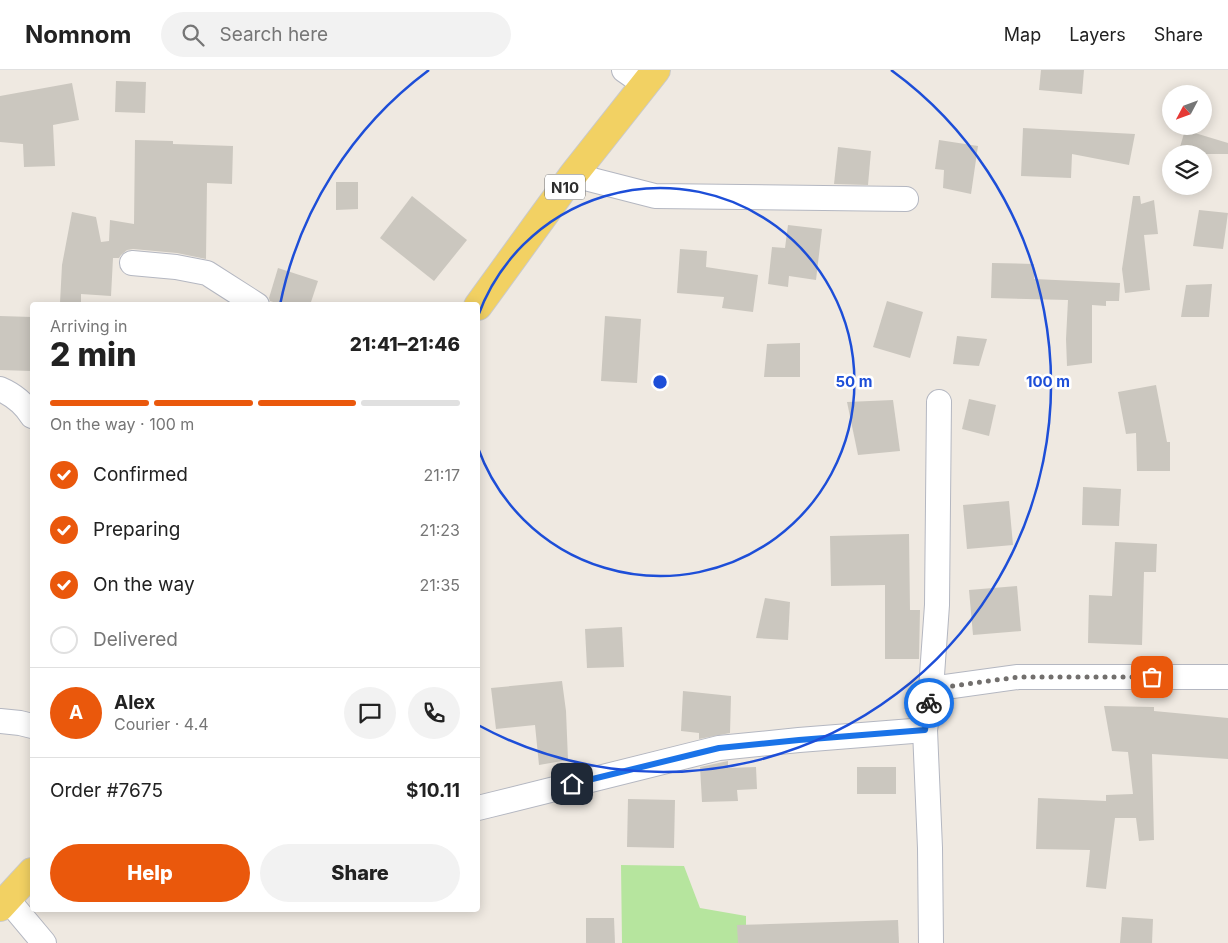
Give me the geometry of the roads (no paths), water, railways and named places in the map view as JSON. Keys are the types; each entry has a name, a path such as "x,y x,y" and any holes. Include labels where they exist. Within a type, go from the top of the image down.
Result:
{"main road":[{"name":"N10","path":"480,303 574,175 641,75"},
{"path":"4,903 30,874"}],"street":[{"path":"574,175 655,196 906,199"},
{"path":"132,263 176,267 207,274 252,302"},
{"path":"0,389 20,401 30,414"},
{"path":"932,943 925,730 931,689 937,605 939,402"},
{"path":"931,689 1018,677 1228,677"},
{"path":"0,721 30,726"},
{"path":"480,808 719,748 925,730"},
{"path":"4,903 35,930 44,943"}]}
